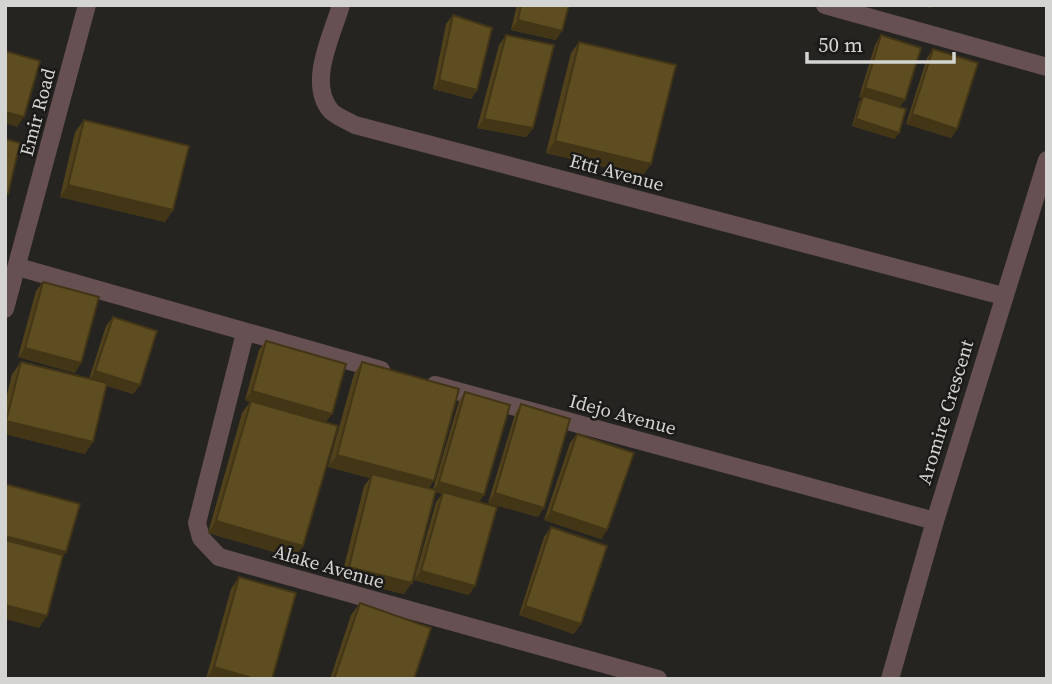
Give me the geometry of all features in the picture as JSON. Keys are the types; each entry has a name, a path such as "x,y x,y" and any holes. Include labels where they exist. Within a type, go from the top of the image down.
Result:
{"street":[{"name":"Emir Road","path":"5,309 87,5"},
{"name":"Etti Avenue","path":"341,5 319,81 322,96 332,112 355,125 1003,296"},
{"path":"825,5 1047,67"},
{"name":"Aromire Crescent","path":"890,679 934,521 1047,160"},
{"name":"Idejo Avenue","path":"18,267 245,333 934,521"},
{"name":"Alake Avenue","path":"245,333 197,523 201,538 219,557 658,679"}],"building":[{"path":"521,5 569,5 562,31 518,20"},
{"path":"453,15 492,28 477,90 439,80"},
{"path":"506,35 554,45 533,128 484,119"},
{"path":"881,35 921,48 905,100 865,88"},
{"path":"579,42 676,65 651,164 555,141"},
{"path":"933,49 978,63 957,129 912,114"},
{"path":"5,51 40,61 24,117 5,112"},
{"path":"863,96 906,109 899,133 856,119"},
{"path":"84,120 189,146 173,210 68,185"},
{"path":"5,139 20,143 8,194 5,193"},
{"path":"43,282 99,297 81,363 25,348"},
{"path":"113,317 157,331 140,385 95,371"},
{"path":"266,341 346,364 332,414 252,391"},
{"path":"21,362 107,383 93,442 6,421"},
{"path":"362,362 459,389 434,481 337,455"},
{"path":"465,392 510,405 484,495 439,482"},
{"path":"251,401 338,426 303,546 216,521"},
{"path":"521,404 570,419 544,508 495,493"},
{"path":"577,434 634,453 607,530 551,511"},
{"path":"372,474 436,490 412,583 349,567"},
{"path":"5,484 80,504 66,552 5,536"},
{"path":"443,492 497,507 475,586 421,571"},
{"path":"551,527 607,546 581,624 525,606"},
{"path":"5,540 63,555 47,616 5,605"},
{"path":"239,577 296,593 272,679 255,679 214,667"},
{"path":"360,603 431,628 414,679 334,679"}]}
